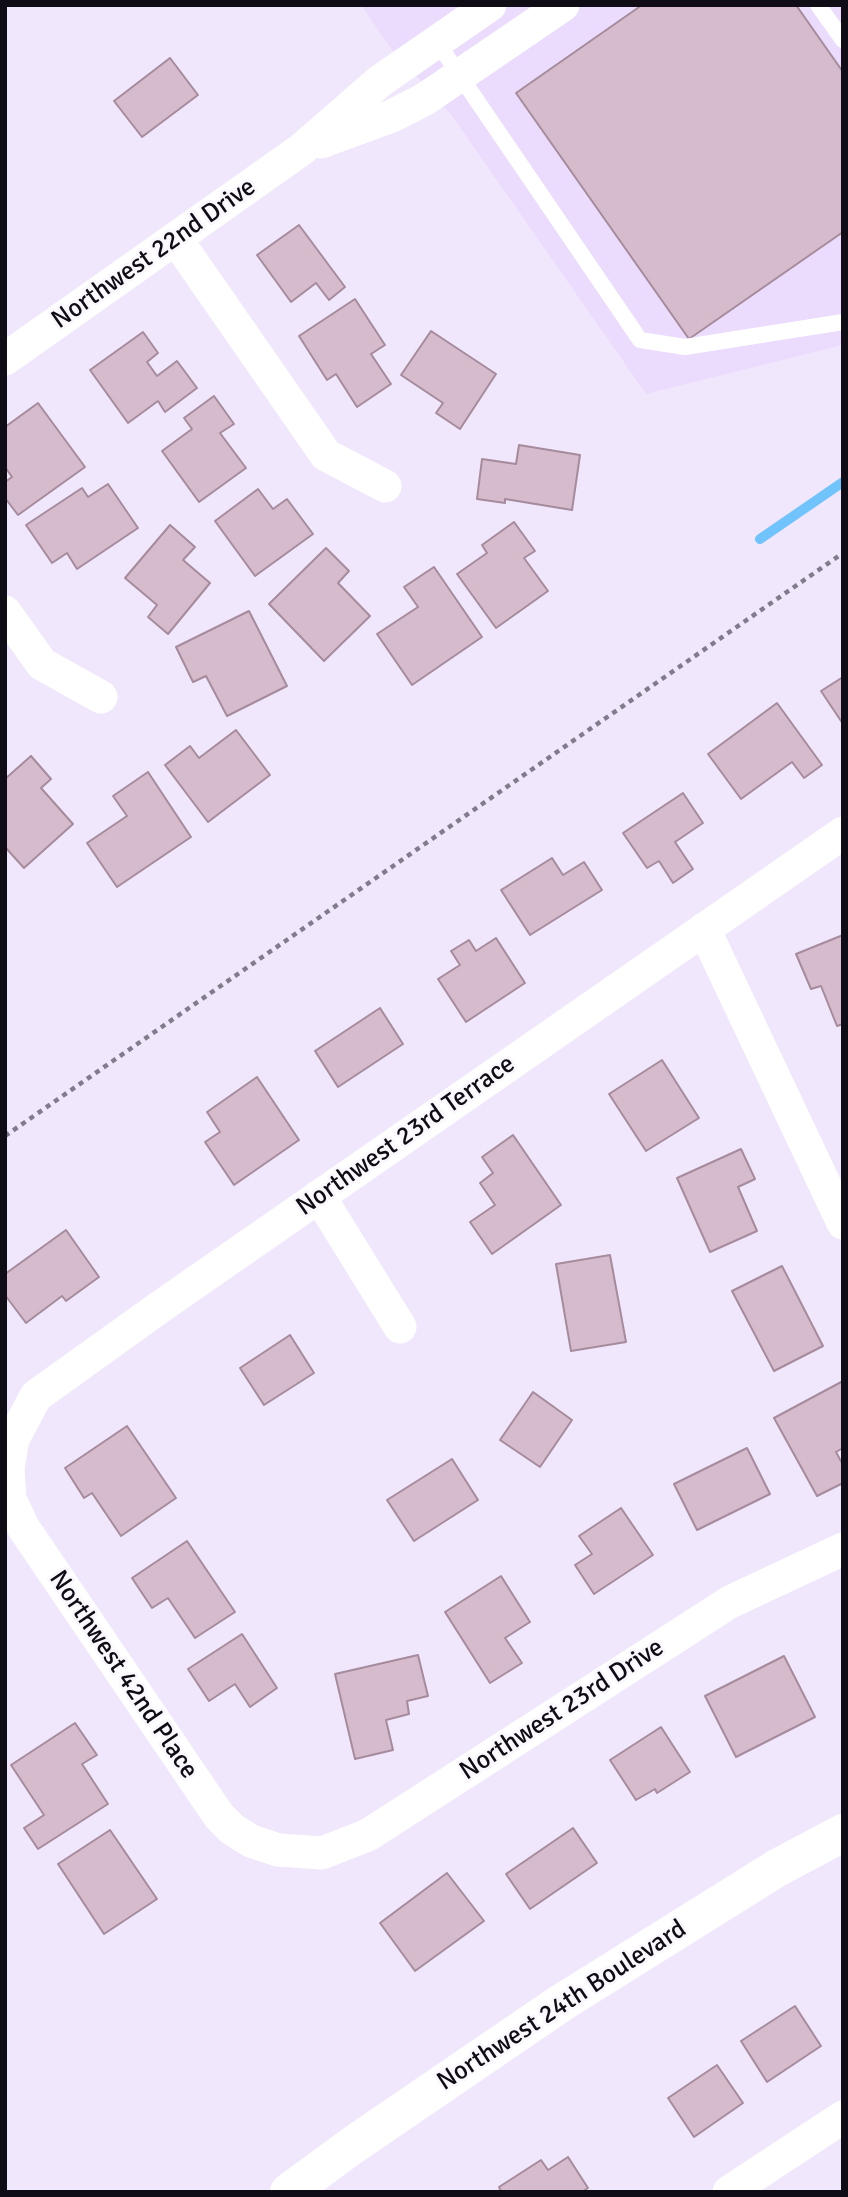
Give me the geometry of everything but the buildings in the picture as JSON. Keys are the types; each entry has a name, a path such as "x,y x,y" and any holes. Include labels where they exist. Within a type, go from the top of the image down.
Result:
{"street":[{"name":"Northwest 22nd Drive","path":"5,359 302,149 380,81 490,5"},
{"name":"Northwest 22nd Drive","path":"302,149 392,116 425,99 563,5"},
{"path":"176,239 326,455 385,486"},
{"path":"5,612 42,664 101,697"},
{"name":"Northwest 23rd Terrace","path":"8,1468 13,1439 36,1396 319,1196 843,833"},
{"path":"704,929 843,1223"},
{"path":"319,1196 400,1327"},
{"name":"Northwest 42nd Place","path":"8,1468 10,1499 23,1527 219,1816 232,1829 251,1841 278,1850"},
{"name":"Northwest 23rd Drive","path":"278,1850 321,1853 368,1835 730,1602 843,1549"},
{"name":"Northwest 24th Boulevard","path":"289,2192 561,2003 777,1868 843,1833"},
{"path":"729,2192 843,2117"}],"lane":[{"path":"818,5 843,40"},
{"path":"437,42 640,340 685,347 843,322"}],"path":[{"path":"5,1136 843,554"}],"shaded area":[{"path":"361,5 843,5 843,345 646,394 450,113 389,46"}],"waterway":[{"path":"760,539 843,482"}]}
